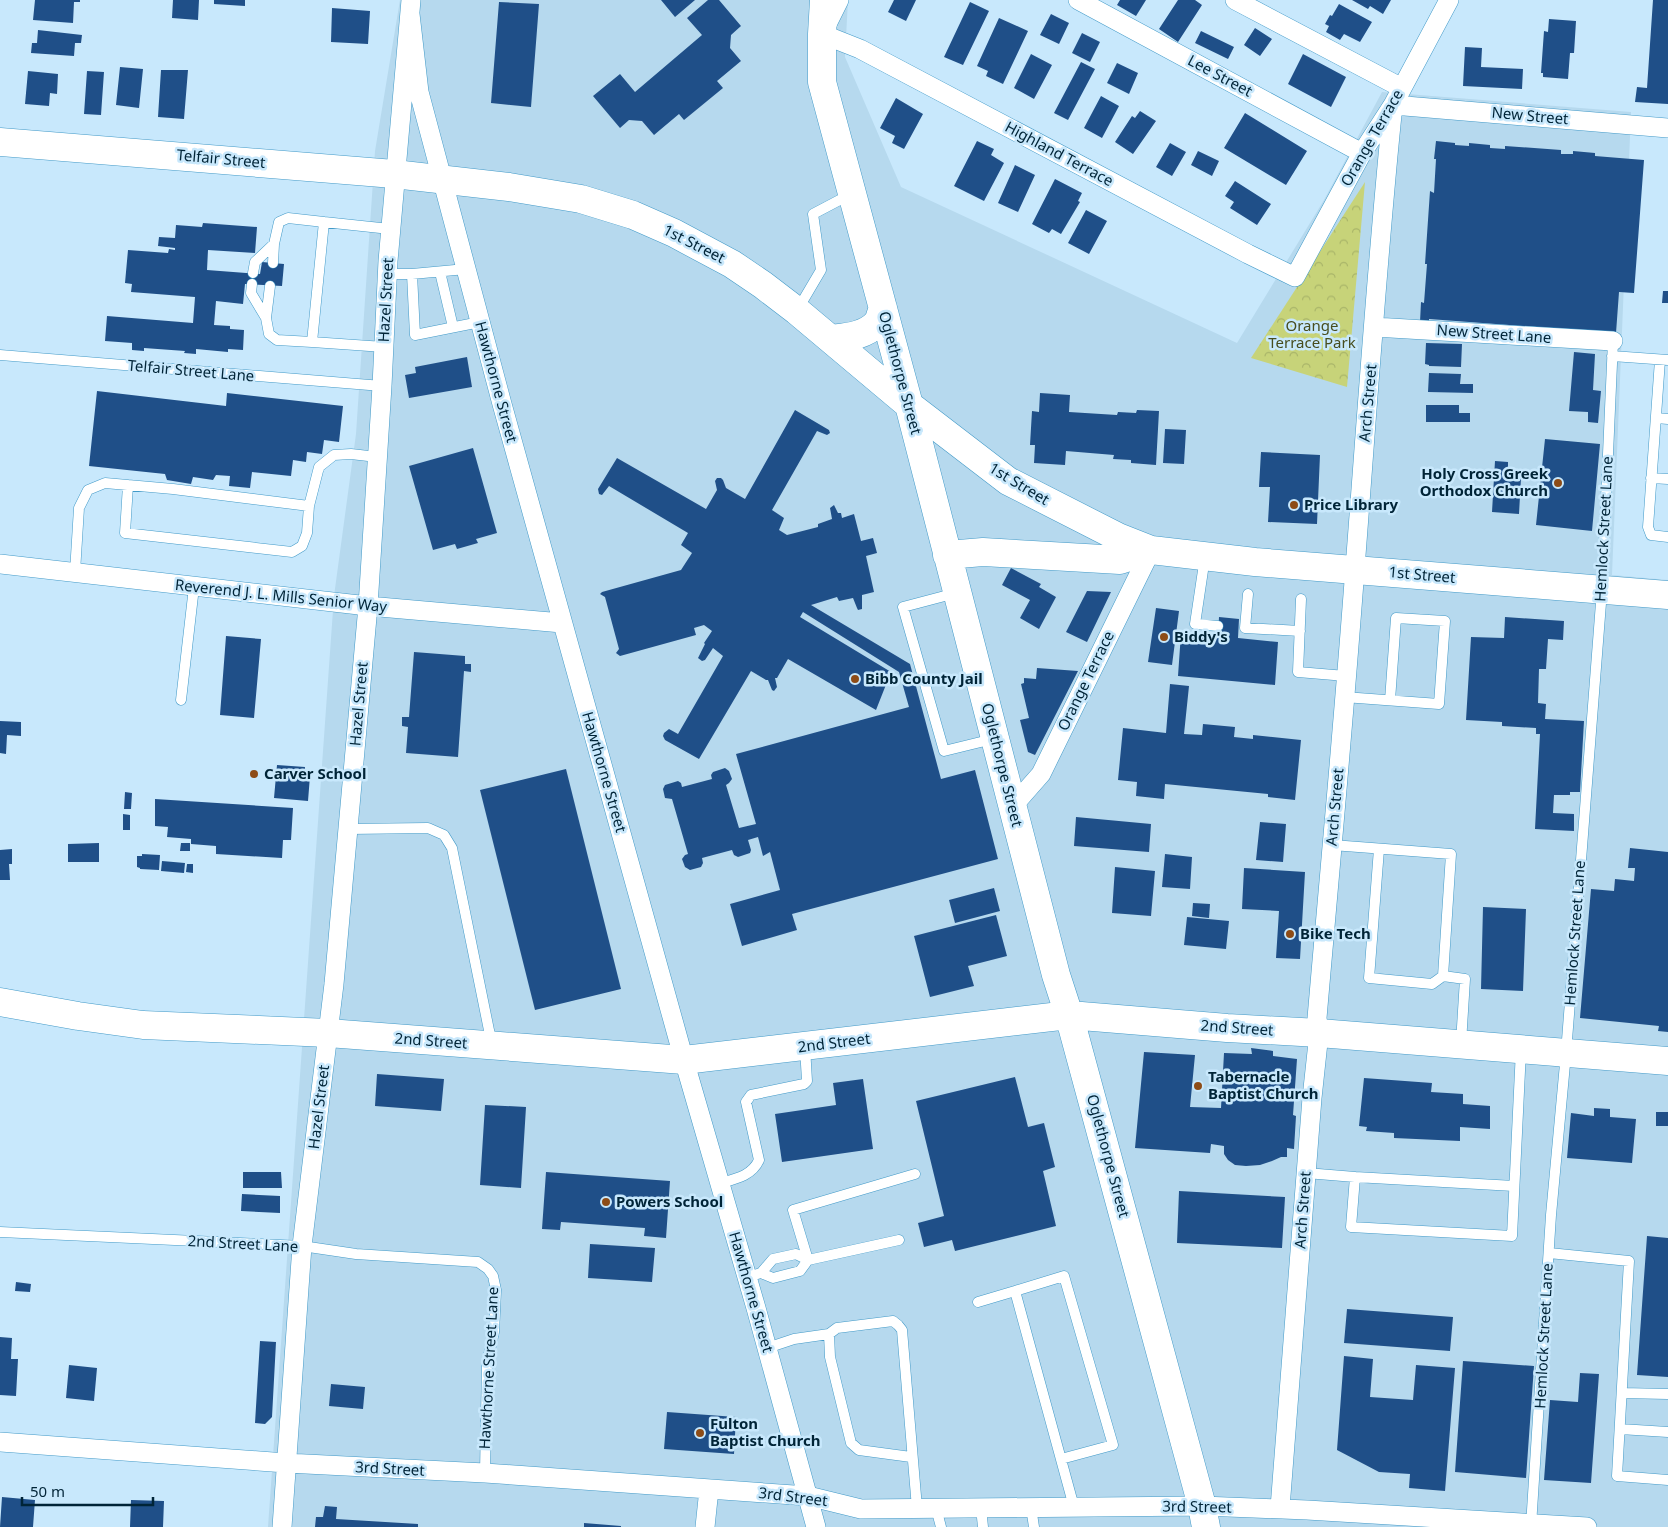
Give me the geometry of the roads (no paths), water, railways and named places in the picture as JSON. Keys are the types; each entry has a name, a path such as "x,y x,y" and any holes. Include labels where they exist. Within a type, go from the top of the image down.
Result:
{"street":[{"name":"Oglethorpe Street","path":"824,0 822,82 909,405 1056,975 1069,1014 1204,1516"},
{"path":"822,34 839,0"},
{"name":"Lee Street","path":"1078,0 1362,153"},
{"path":"1235,0 1402,88"},
{"name":"Orange Terrace","path":"1295,277 1362,153 1393,105 1449,0"},
{"name":"Hazel Street","path":"282,1527 302,1246 334,984 368,606 390,229 410,7"},
{"name":"Hawthorne Street","path":"410,7 419,92 480,322 684,1060 720,1183 754,1275 767,1348 816,1527"},
{"name":"Highland Terrace","path":"822,34 860,49 1295,277"},
{"name":"New Street","path":"1393,105 1668,128"},
{"name":"Arch Street","path":"1280,1508 1306,1173 1319,1033 1317,1018 1355,570 1379,241 1393,105"},
{"name":"Telfair Street","path":"0,142 442,179"},
{"name":"1st Street","path":"442,179 510,187 581,199 633,215 674,233 732,264 763,284 909,405 1008,481 1118,537 1151,550 1255,562 1668,595"},
{"path":"830,339 851,337 866,331 878,322 882,308"},
{"name":"New Street Lane","path":"1374,326 1613,348"},
{"path":"948,555 983,552 1120,560 1151,550"},
{"name":"Orange Terrace","path":"1012,807 1041,774 1151,550"},
{"name":"Reverend J. L. Mills Senior Way","path":"0,564 368,606 562,623"},
{"name":"2nd Street","path":"0,1002 143,1025 328,1033 684,1060 1069,1014 1227,1028 1319,1033 1668,1061"},
{"name":"3rd Street","path":"0,1442 286,1463 484,1473 808,1496 861,1509 1074,1507 1204,1516 1280,1508 1306,1518 1587,1527"},
{"path":"705,1527 709,1489"}],"lane":[{"path":"797,311 821,270 813,214 852,194"},
{"path":"273,263 274,244 279,222 288,218 390,229"},
{"path":"312,342 324,222"},
{"path":"266,318 251,293 252,279 255,262 274,244"},
{"path":"387,274 412,274 466,269"},
{"path":"440,272 453,327"},
{"path":"412,274 415,335 480,322"},
{"path":"270,286 266,318 269,334 277,340 384,347"},
{"path":"1613,348 1664,360 1656,418 1648,527 1651,535 1668,537"},
{"name":"Hemlock Street Lane","path":"1531,1525 1549,1253 1602,590 1613,348"},
{"name":"Telfair Street Lane","path":"0,355 382,386"},
{"path":"1656,418 1668,419"},
{"path":"128,485 124,533 292,552 302,546 305,540 309,506 319,467 334,456 351,454 377,456"},
{"path":"1651,478 1668,479"},
{"path":"75,572 79,508 88,490 106,483 309,506"},
{"path":"1205,556 1195,624 1218,626"},
{"path":"182,700 194,587"},
{"path":"957,593 903,607 944,751 995,739"},
{"path":"1248,594 1242,628 1300,631"},
{"path":"1301,599 1298,672 1346,676"},
{"path":"1344,697 1439,704 1445,622 1396,618 1390,700"},
{"path":"348,829 428,828 444,835 452,848 492,1045"},
{"path":"1332,845 1451,854 1443,976"},
{"path":"1379,849 1370,978 1432,984 1443,976 1465,979 1461,1044"},
{"path":"720,1183 744,1176 756,1167 759,1160 746,1102 751,1095 804,1084 808,1081 805,1046"},
{"path":"1355,1177 1351,1227 1512,1236 1521,1049"},
{"path":"1306,1173 1514,1186"},
{"path":"808,1260 793,1210 915,1174"},
{"name":"2nd Street Lane","path":"0,1232 302,1246 356,1254 464,1260 478,1262 484,1266"},
{"path":"754,1275 774,1259 796,1254 808,1260 899,1240"},
{"path":"1549,1253 1629,1261 1617,1476 1668,1480"},
{"path":"754,1275 773,1278 800,1271 808,1260"},
{"name":"Hawthorne Street Lane","path":"484,1266 492,1276 496,1290 494,1332 487,1364 484,1473"},
{"path":"978,1302 1064,1276 1113,1445 1061,1459"},
{"path":"1015,1291 1074,1507"},
{"path":"767,1348 794,1339 829,1334 837,1328 893,1321 898,1325 902,1330 911,1457 917,1508"},
{"path":"829,1334 830,1358 851,1443 859,1450 911,1457"},
{"path":"1622,1393 1668,1394"},
{"path":"1620,1429 1668,1432"},
{"path":"1031,1507 1034,1527"},
{"path":"936,1508 941,1527"},
{"path":"981,1508 983,1527"}],"place":[{"name":"Holy Cross Greek Orthodox Church","path":"1558,483"},
{"name":"Price Library","path":"1294,505"},
{"name":"Biddy's","path":"1164,637"},
{"name":"Bibb County Jail","path":"855,679"},
{"name":"Carver School","path":"254,774"},
{"name":"Bike Tech","path":"1290,934"},
{"name":"Tabernacle Baptist Church","path":"1198,1086"},
{"name":"Powers School","path":"606,1202"},
{"name":"Fulton Baptist Church","path":"700,1433"}],"park label":[{"name":"Orange Terrace Park","path":"1312,334"}]}
